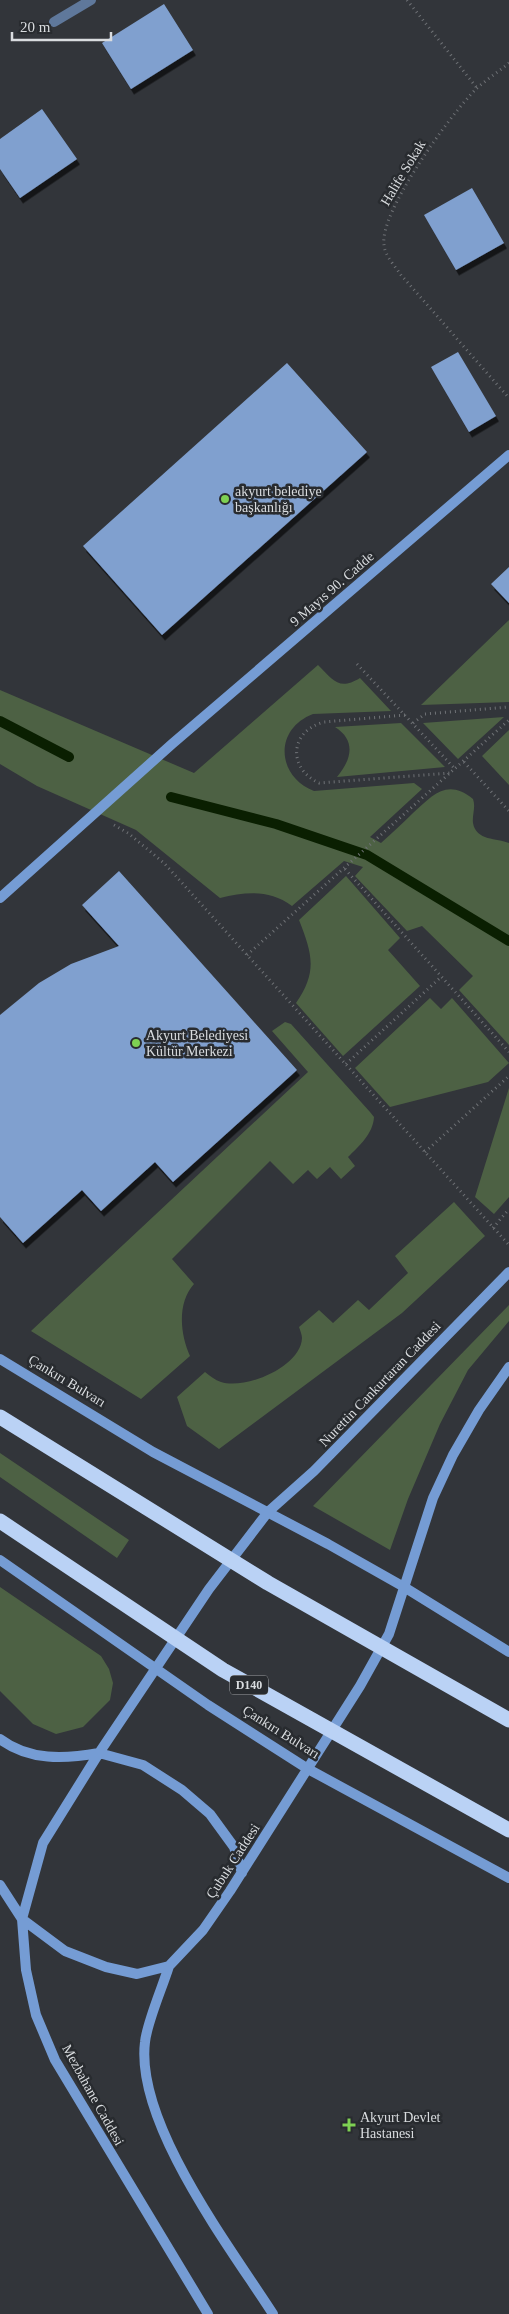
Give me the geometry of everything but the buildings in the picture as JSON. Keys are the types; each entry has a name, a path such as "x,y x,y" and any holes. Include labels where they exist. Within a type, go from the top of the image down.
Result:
{"highway":[{"path":"0,1417 268,1583 509,1720"},
{"name":"Çankırı Bulvarı","path":"0,1521 223,1670 509,1830"}],"street":[{"path":"54,22 92,0"},
{"name":"9 Mayıs 90. Cadde","path":"0,898 172,744 509,455"},
{"name":"Nurettin Cankurtaran Caddesi","path":"268,1512 314,1471 509,1272"},
{"name":"Çankırı Bulvarı","path":"0,1359 153,1452 268,1512 404,1587 509,1652"},
{"path":"404,1587 433,1498 453,1455 479,1410 509,1367"},
{"path":"99,1753 208,1590 268,1512"},
{"name":"Çankırı Bulvarı","path":"0,1560 155,1669 308,1769 509,1878"},
{"name":"Çubuk Caddesi","path":"169,1966 203,1930 242,1873 360,1686 389,1634 404,1587"},
{"path":"0,1739 8,1745 42,1757 70,1758 99,1753 143,1765 182,1790 210,1814 234,1847 242,1873"},
{"name":"Mezbahane Caddesi","path":"99,1753 44,1843 22,1919 26,1970 36,2015 55,2060 208,2314"},
{"path":"0,1885 22,1919 65,1951 106,1967 137,1974 169,1966"},
{"path":"169,1966 145,2042 147,2087 163,2131 191,2186 273,2314"}],"path":[{"path":"407,0 477,88"},
{"name":"Halife Sokak","path":"509,63 477,88 453,114 391,211 383,245 387,255 401,275 509,398"},
{"path":"357,664 456,769"},
{"path":"413,724 425,714 509,707"},
{"path":"405,715 324,722 312,725 306,730 297,747 296,756 302,773 318,783 451,773"},
{"path":"247,955 349,866 509,720"},
{"path":"464,762 509,811"},
{"path":"94,814 128,833 156,855 509,1245"},
{"path":"345,869 509,1052"},
{"path":"346,1064 441,977"},
{"path":"426,1152 509,1076"},
{"path":"493,1228 509,1209"}],"green space":[{"path":"509,620 509,702 421,705"},
{"path":"318,665 332,679 341,684 347,684 360,678 391,711 313,714 300,721 291,730 286,741 285,752 287,764 292,775 301,784 314,791 414,783 422,789 370,837 381,843 434,795 448,789 455,790 473,799 473,823 478,833 488,838 509,843 509,1045 459,990 473,976 422,926 407,931 355,876 363,867 344,861 292,906 275,897 257,893 220,898 136,830 37,786 0,764 0,690 194,773"},
{"path":"504,717 458,759 423,723"},
{"path":"401,723 445,767 337,777 346,764 350,751 347,738 335,727"},
{"path":"509,730 509,785 482,756"},
{"path":"346,876 400,938 388,950 420,986 343,1056 296,1003 308,982 311,962 310,953 299,920"},
{"path":"430,998 441,1009 452,998 509,1063 488,1082 390,1107 355,1068"},
{"path":"285,1022 291,1024 370,1112 374,1117 371,1129 365,1139 348,1157 355,1166 341,1179 330,1167 317,1179 308,1170 293,1184 270,1161 172,1259 194,1284 185,1300 182,1319 182,1329 190,1356 141,1399 31,1331 308,1072 272,1031"},
{"path":"509,1088 509,1197 494,1214 475,1197"},
{"path":"454,1202 485,1236 402,1313 219,1449 187,1426 177,1397 205,1372 221,1382 231,1384 257,1379 282,1367 292,1358 299,1349 302,1338 299,1327 319,1310 333,1323 358,1300 369,1310 408,1273 395,1256"},
{"path":"509,1305 509,1321 468,1370 440,1424 408,1499 390,1550 313,1506"},
{"path":"0,1453 129,1540 117,1558 0,1477"},
{"path":"0,1587 101,1656 109,1669 113,1683 110,1700 83,1727 56,1734 33,1724 0,1691"}],"waterway":[{"path":"0,721 69,757"},
{"path":"171,797 276,824 367,855 509,941"}],"place":[{"name":"akyurt belediye başkanlığı","path":"225,499"},
{"name":"Akyurt Belediyesi Kültür Merkezi","path":"136,1043"},
{"name":"Akyurt Devlet Hastanesi","path":"349,2125"}]}
